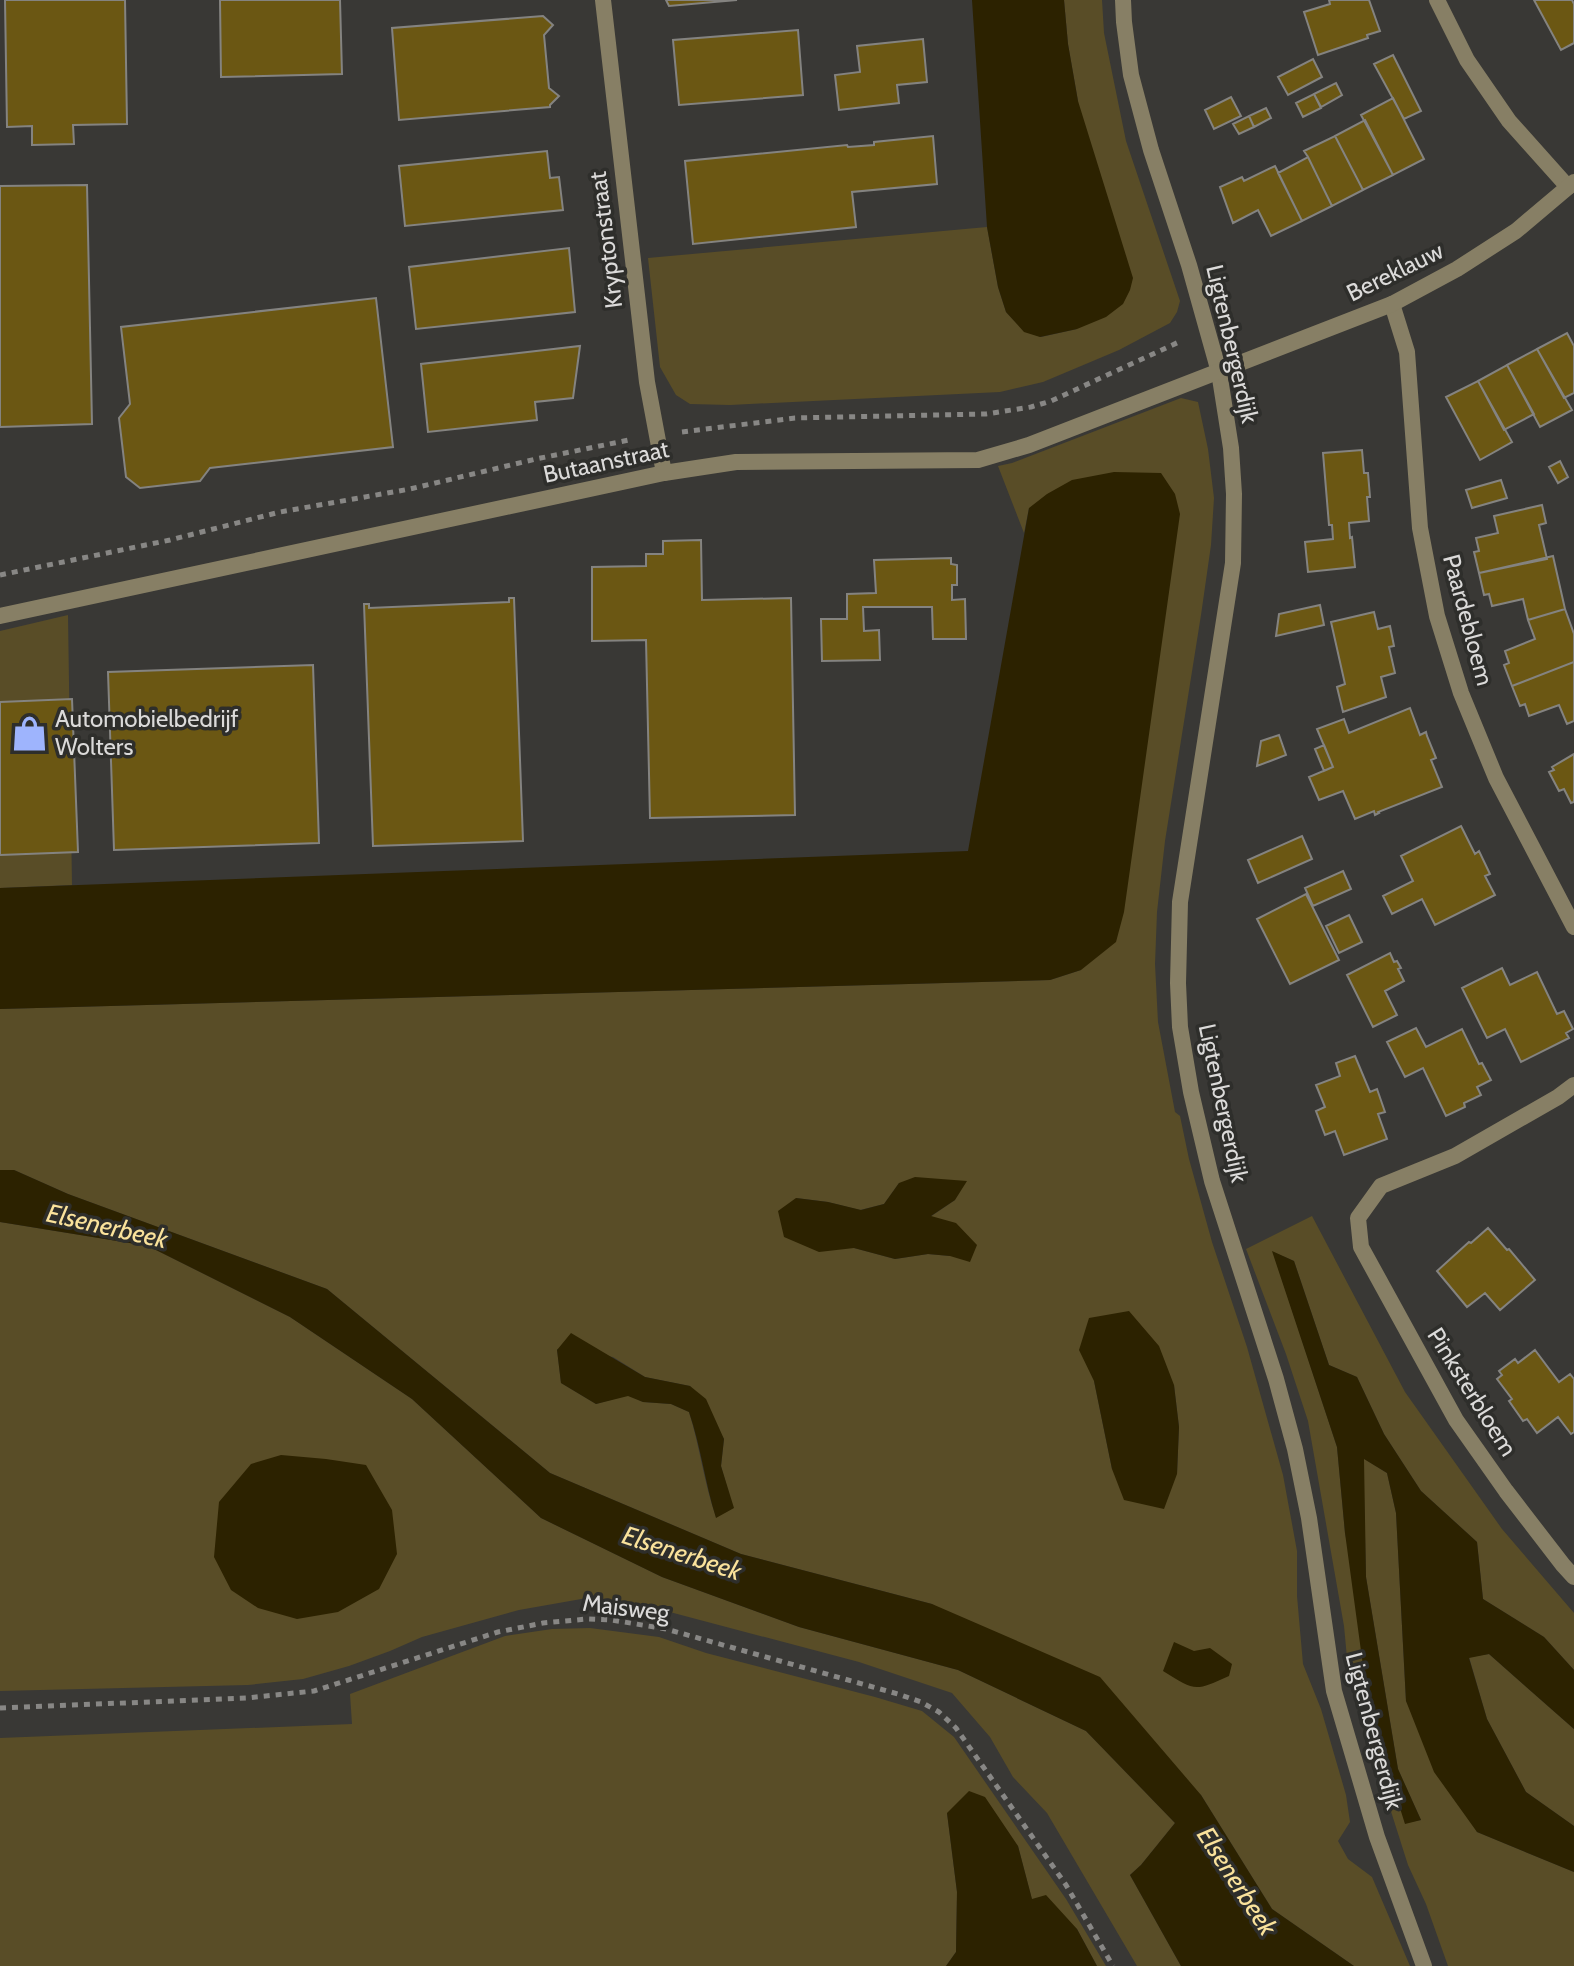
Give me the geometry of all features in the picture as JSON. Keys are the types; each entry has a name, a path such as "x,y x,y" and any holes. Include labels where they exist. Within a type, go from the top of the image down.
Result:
{"street":[{"name":"Kryptonstraat","path":"603,0 647,382 664,473"},
{"name":"Ligtenbergerdijk","path":"1123,0 1131,75 1219,372 1231,448 1234,494 1233,563 1180,902 1180,1027 1191,1092 1212,1181 1276,1379 1295,1449 1309,1518 1334,1691 1377,1837 1424,1966"},
{"path":"1437,0 1467,60 1509,121 1571,184"},
{"name":"Bereklauw","path":"1219,372 1392,304 1457,269 1516,231 1571,184"},
{"name":"Paardebloem","path":"1392,304 1407,352 1420,528 1437,616 1461,693 1496,778 1574,927"},
{"name":"Butaanstraat","path":"0,616 664,473 736,462 978,460 1029,445 1219,372"},
{"name":"Pinksterbloem","path":"1574,1085 1455,1156 1381,1186 1358,1218 1361,1247 1456,1420 1506,1491 1574,1577"}],"path":[{"name":"Maisweg","path":"0,1708 255,1698 314,1691 498,1632 543,1623 612,1620 666,1629 898,1694 939,1712 956,1728 1066,1885 1113,1966"}],"shaded area":[{"path":"1064,0 1102,0 1104,33 1126,141 1180,301 1170,323 1119,350 1043,382 1000,392 730,405 690,404 676,395 660,367 648,258 987,227 1006,312 1024,331 1041,337 1077,329 1078,101"},
{"path":"1181,398 1198,402 1214,498 1211,545 1165,841 1157,912 1155,964 1158,1022 1175,1112 1180,1116 1212,1242 1247,1347 1283,1475 1297,1551 1303,1664 1321,1709 1346,1795 1350,1822 1338,1841 1348,1859 1372,1877 1410,1966 1354,1966 1272,1909 1201,1795 932,1604 741,1554 550,1473 327,1289 68,1194 14,1170 0,1170 0,1009 1050,980 1081,970 1029,508 1024,533 998,466","holes":["899,1183 955,1200 930,1217 950,1256 928,1254 895,1259 854,1248 796,1198 860,1210 884,1204","557,1349 613,1357 645,1377 690,1386 724,1439 721,1466 733,1508 716,1517 689,1412 671,1404 643,1402 628,1395 596,1404 561,1383","1094,1381 1174,1385 1179,1427 1177,1474 1112,1469"]},
{"path":"68,615 72,885 0,888 0,631"},
{"path":"1312,1216 1405,1392 1502,1529 1574,1613 1574,1670 1544,1637 1483,1599 1477,1542 1421,1491 1384,1434 1357,1377 1329,1365 1294,1261 1273,1252 1337,1447 1345,1533 1405,1823 1421,1820 1398,1769 1366,1577 1363,1458 1387,1473 1396,1513 1406,1701 1477,1832 1574,1872 1574,1966 1448,1966 1408,1865 1349,1679 1344,1626 1308,1421 1246,1249"},
{"path":"0,1222 148,1246 290,1317 412,1399 541,1518 662,1577 799,1627 958,1670 1086,1731 1175,1823 1130,1875 1181,1966 1137,1966 1047,1813 1013,1777 990,1737 952,1693 859,1662 666,1611 587,1598 519,1610 422,1637 349,1666 303,1679 248,1685 0,1691"},
{"path":"590,1628 659,1637 706,1653 922,1711 954,1737 1066,1899 1106,1966 1097,1966 1077,1929 1032,1900 1018,1846 947,1813 957,1892 956,1952 946,1966 0,1966 0,1738 352,1724 350,1694 505,1636 552,1629"},
{"path":"1489,1654 1574,1729 1574,1826 1526,1792 1487,1719 1469,1657"}],"water":[{"path":"972,0 1064,0 1078,101 1133,278 1123,304 1106,317 1077,329 1040,337 1024,332 1006,312 998,287 987,227"},
{"path":"1114,472 1161,473 1175,494 1180,514 1124,912 1116,942 1081,970 1050,980 0,1009 0,888 968,851 1029,508 1072,480"},
{"name":"Elsenerbeek","path":"0,1170 14,1170 68,1194 327,1289 550,1473 741,1554 932,1604 1100,1677 1201,1795 1272,1909 1354,1966 1181,1966 1130,1875 1175,1823 1086,1731 958,1670 799,1627 662,1577 541,1518 412,1399 290,1317 148,1246 0,1222"},
{"path":"915,1177 967,1181 955,1200 931,1216 956,1223 977,1245 970,1262 928,1254 895,1259 854,1248 819,1252 784,1237 778,1211 796,1198 861,1210 884,1204 899,1183"},
{"path":"1272,1251 1294,1261 1329,1365 1357,1377 1384,1434 1421,1491 1477,1542 1483,1599 1544,1637 1574,1670 1574,1729 1489,1654 1469,1658 1487,1719 1526,1792 1574,1826 1574,1872 1477,1832 1434,1772 1406,1701 1396,1513 1387,1473 1364,1459 1366,1577 1398,1769 1421,1820 1405,1824 1369,1710 1345,1533 1337,1447"},
{"path":"1129,1311 1159,1346 1174,1385 1179,1427 1177,1474 1164,1509 1124,1500 1112,1469 1094,1381 1079,1350 1089,1318"},
{"path":"571,1333 645,1377 690,1386 706,1399 724,1439 721,1466 734,1508 716,1518 689,1412 671,1404 643,1402 628,1396 596,1404 561,1383 557,1350"},
{"path":"281,1455 366,1465 392,1510 397,1554 379,1589 338,1612 297,1619 258,1608 231,1590 214,1557 219,1502 251,1464"},
{"path":"1174,1642 1194,1651 1210,1648 1232,1664 1229,1676 1201,1687 1189,1686 1174,1678 1163,1671"},
{"path":"969,1791 985,1797 1018,1846 1032,1899 1046,1895 1077,1929 1097,1966 946,1966 956,1952 957,1892 947,1813"}],"building":[{"path":"5,0 125,0 127,124 73,125 74,144 32,145 32,126 7,127"},
{"path":"220,0 340,0 342,74 221,77"},
{"path":"666,0 737,0 669,6"},
{"path":"1329,0 1369,0 1380,31 1318,55 1304,12 1330,4"},
{"path":"1534,0 1572,0 1574,43 1561,50"},
{"path":"543,16 553,25 544,35 549,88 559,96 550,107 399,120 392,28"},
{"path":"798,30 803,95 679,105 673,40"},
{"path":"923,39 927,82 897,85 899,103 839,110 835,75 860,72 857,46"},
{"path":"1393,55 1421,111 1404,119 1374,64"},
{"path":"1313,59 1322,77 1288,95 1278,77"},
{"path":"1336,83 1342,95 1321,107 1314,94"},
{"path":"1314,94 1321,108 1303,117 1296,103"},
{"path":"1231,97 1241,116 1214,129 1205,110"},
{"path":"1393,98 1424,159 1393,175 1361,115"},
{"path":"1266,108 1271,118 1254,127 1249,116"},
{"path":"1249,116 1254,127 1239,134 1233,124"},
{"path":"1365,120 1393,175 1363,190 1335,136"},
{"path":"933,136 937,184 852,192 856,227 693,244 685,161 874,145 874,142"},
{"path":"1335,136 1363,190 1332,206 1304,151"},
{"path":"547,151 550,178 559,177 563,210 405,226 399,166"},
{"path":"1308,157 1332,206 1302,221 1278,173"},
{"path":"1275,166 1302,221 1271,236 1258,210 1233,223 1220,187 1242,177 1244,181"},
{"path":"87,185 92,424 0,427 0,186"},
{"path":"569,248 575,312 416,329 409,267"},
{"path":"376,298 393,447 210,468 200,481 140,488 126,477 119,418 130,404 121,327"},
{"path":"1567,333 1574,346 1574,393 1564,398 1537,349"},
{"path":"580,346 573,398 535,402 537,420 428,432 421,364"},
{"path":"1537,349 1572,410 1540,427 1507,365"},
{"path":"1507,365 1534,414 1504,430 1478,381"},
{"path":"1478,381 1512,442 1480,460 1446,397"},
{"path":"1362,450 1364,473 1368,473 1369,521 1349,523 1355,567 1308,572 1305,542 1333,539 1323,453"},
{"path":"1560,461 1568,477 1558,483 1549,467"},
{"path":"1501,480 1507,498 1472,508 1466,490"},
{"path":"1542,505 1546,523 1539,525 1547,559 1479,573 1474,552 1479,551 1476,538 1498,533 1494,516"},
{"path":"701,540 702,600 791,598 795,815 650,818 646,640 592,641 592,567 646,566 646,554 663,554 663,541"},
{"path":"1553,556 1565,609 1528,620 1523,599 1492,606 1489,594 1484,595 1479,573"},
{"path":"951,558 951,564 957,565 957,585 952,585 952,600 965,599 966,639 933,639 932,607 863,607 864,631 879,630 880,660 822,661 821,619 847,619 847,594 876,593 874,560"},
{"path":"509,598 514,598 523,841 373,846 364,604 369,604 369,608 509,602"},
{"path":"1320,605 1324,625 1276,636 1279,614"},
{"path":"1565,609 1574,634 1574,662 1512,686 1504,665 1509,663 1505,651 1535,639 1528,620"},
{"path":"1374,612 1378,629 1390,626 1394,646 1389,647 1395,673 1381,677 1386,697 1343,712 1337,687 1345,684 1331,622"},
{"path":"1574,662 1574,721 1567,724 1559,705 1529,716 1525,704 1520,706 1512,686"},
{"path":"313,665 319,843 114,850 108,672"},
{"path":"72,699 78,852 0,855 0,702"},
{"path":"1410,708 1420,735 1426,732 1436,758 1431,760 1442,787 1375,815 1374,811 1355,819 1343,791 1319,800 1309,777 1333,767 1317,729 1344,719 1349,733"},
{"path":"1279,735 1286,755 1257,766 1261,741"},
{"path":"1324,745 1333,767 1324,771 1315,749"},
{"path":"1574,754 1574,802 1571,803 1564,789 1559,791 1549,772"},
{"path":"1461,826 1475,854 1479,851 1490,874 1485,876 1495,895 1435,925 1422,899 1392,914 1383,896 1413,881 1401,856"},
{"path":"1302,836 1312,859 1258,883 1248,860"},
{"path":"1343,871 1351,889 1313,906 1305,888"},
{"path":"1306,894 1339,960 1290,984 1257,919"},
{"path":"1349,915 1362,942 1339,953 1326,926"},
{"path":"1390,953 1401,968 1398,969 1404,981 1385,991 1397,1015 1373,1027 1347,975"},
{"path":"1502,968 1510,985 1537,972 1557,1014 1564,1011 1573,1029 1566,1033 1569,1038 1521,1062 1505,1029 1487,1038 1462,988"},
{"path":"1416,1028 1426,1047 1462,1029 1479,1064 1482,1063 1491,1080 1477,1087 1481,1095 1446,1116 1423,1068 1405,1077 1387,1042"},
{"path":"1355,1056 1370,1092 1377,1089 1385,1112 1378,1114 1387,1139 1344,1155 1335,1131 1325,1135 1316,1111 1325,1107 1316,1085 1340,1076 1336,1063"},
{"path":"1488,1228 1535,1280 1500,1310 1485,1293 1467,1307 1437,1271"},
{"path":"1535,1350 1559,1382 1570,1374 1574,1379 1574,1432 1571,1434 1558,1417 1537,1433 1527,1419 1523,1421 1497,1379 1502,1375 1499,1371 1515,1359 1518,1363"}],"place":[{"name":"Automobielbedrijf Wolters","path":"29,733"}]}
